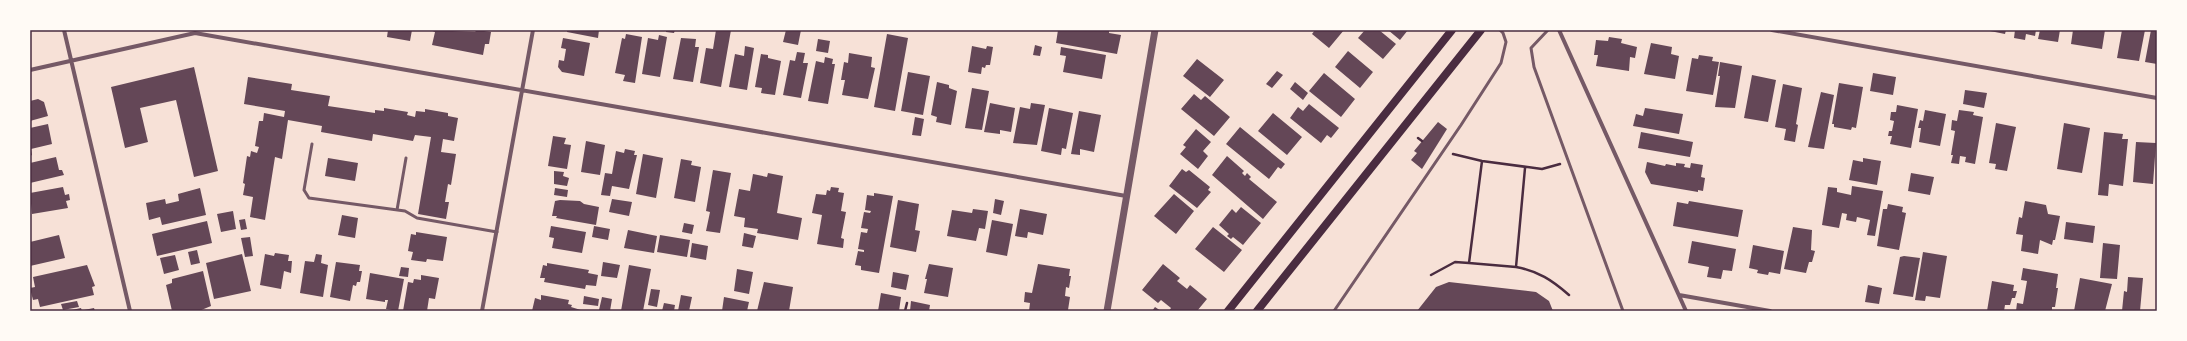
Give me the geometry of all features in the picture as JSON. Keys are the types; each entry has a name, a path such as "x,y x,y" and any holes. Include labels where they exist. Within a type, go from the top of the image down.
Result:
{"main road":[{"path":"1228,311 1452,30"},
{"path":"1257,311 1481,30"}],"street":[{"path":"64,30 130,311"},
{"path":"482,311 533,30"},
{"path":"1107,311 1155,30"},
{"path":"1559,30 1686,311"},
{"path":"1772,30 2157,98"},
{"path":"30,70 195,33 1126,196"},
{"path":"1679,295 1770,311"}],"lane":[{"path":"1335,310 1444,150 1501,63 1506,42 1503,33 1500,30"},
{"path":"1548,30 1531,48 1534,67 1623,311"},
{"path":"312,144 304,190 309,198 405,211 417,218 497,232"},
{"path":"397,210 406,158"}],"path":[{"path":"1418,138 1422,140"},
{"path":"1444,150 1482,161 1525,168 1542,169 1568,161"},
{"path":"1469,263 1482,161"},
{"path":"1516,267 1525,168"},
{"path":"1431,275 1455,262 1516,267 1533,271 1552,280 1569,295"},
{"path":"905,311 907,303"}],"building":[{"path":"388,30 412,30 410,41 387,37"},
{"path":"430,30 475,32 477,30 491,32 489,44 485,44 483,55 432,45 435,32"},
{"path":"567,30 599,30 598,38 567,32"},
{"path":"666,30 675,30 674,33 666,32"},
{"path":"716,30 731,30 721,87 700,83 706,48 713,49"},
{"path":"786,30 801,30 798,45 783,42"},
{"path":"1058,30 1109,30 1109,33 1121,35 1117,54 1056,43"},
{"path":"1315,30 1344,30 1329,48 1312,34"},
{"path":"1365,30 1379,30 1396,44 1383,59 1358,38"},
{"path":"1388,30 1408,30 1400,40"},
{"path":"1985,30 2006,30 2005,34"},
{"path":"2015,30 2036,30 2035,36 2026,34 2025,40 2014,38"},
{"path":"2040,30 2060,30 2058,42 2038,39"},
{"path":"2073,30 2105,30 2102,49 2071,44"},
{"path":"2122,30 2145,30 2139,61 2117,58"},
{"path":"2151,30 2157,30 2157,64 2145,62"},
{"path":"626,34 642,37 635,83 623,81 625,75 615,73 622,38 625,39"},
{"path":"887,34 908,38 895,111 874,107"},
{"path":"659,35 667,37 660,77 642,74 648,38 658,40"},
{"path":"1609,37 1622,39 1621,43 1637,47 1635,58 1630,57 1629,71 1596,66 1598,55 1594,55 1596,40 1608,41"},
{"path":"563,38 590,43 584,76 562,72 558,67 559,60 564,61 566,49 561,48"},
{"path":"681,38 696,39 695,47 699,47 693,82 673,79"},
{"path":"818,39 830,41 828,53 816,51"},
{"path":"1651,43 1672,47 1671,54 1679,56 1675,79 1644,74"},
{"path":"1035,45 1042,47 1040,56 1033,55"},
{"path":"745,46 754,48 747,90 729,87 735,54 744,56"},
{"path":"972,46 986,49 987,46 993,47 990,65 986,65 985,68 982,67 981,74 968,72"},
{"path":"1061,47 1106,55 1102,79 1063,72 1066,56 1060,55"},
{"path":"1348,51 1373,72 1360,88 1335,67"},
{"path":"797,52 805,53 803,63 808,63 801,98 783,95 790,60 795,61"},
{"path":"849,53 872,57 871,67 875,68 868,99 842,95 845,80 841,80 844,62 848,63"},
{"path":"761,54 768,55 768,58 781,61 775,95 761,93 762,88 755,87"},
{"path":"1699,55 1713,57 1712,61 1719,62 1713,95 1686,91 1692,58 1698,59"},
{"path":"825,57 833,59 832,64 835,64 828,104 808,101 816,61 824,63"},
{"path":"1197,59 1224,80 1210,97 1183,76"},
{"path":"1720,62 1742,66 1735,108 1715,107 1720,76 1718,76"},
{"path":"194,67 218,171 194,177 176,100 140,108 148,142 125,148 111,87"},
{"path":"1277,71 1283,75 1272,88 1266,84"},
{"path":"908,72 930,76 923,115 901,111"},
{"path":"1324,73 1355,99 1341,117 1309,91"},
{"path":"1873,73 1896,77 1893,95 1870,91"},
{"path":"1752,75 1776,80 1768,122 1744,118"},
{"path":"248,77 292,84 291,90 330,96 328,106 375,113 375,110 384,111 384,108 408,112 407,115 415,117 416,111 425,112 425,109 448,113 448,116 458,118 454,141 443,139 441,152 456,154 451,185 448,184 445,202 449,202 446,219 418,214 431,137 415,135 413,141 373,134 372,141 321,132 322,126 288,120 282,159 275,157 265,220 250,217 253,197 243,195 245,184 243,183 247,156 250,157 251,151 257,153 259,147 255,146 259,121 263,121 264,113 284,117 285,111 244,104"},
{"path":"937,82 949,85 949,88 957,91 951,125 936,122 937,117 931,115"},
{"path":"1295,82 1308,93 1303,100 1290,89"},
{"path":"1839,83 1863,87 1856,128 1852,127 1851,130 1834,127 1834,124 1832,124"},
{"path":"1783,84 1802,88 1796,124 1798,125 1795,142 1784,140 1786,129 1775,127"},
{"path":"972,88 989,91 982,130 965,128"},
{"path":"1965,90 1987,93 1984,108 1963,104"},
{"path":"1821,92 1834,95 1824,149 1808,147"},
{"path":"1194,94 1201,100 1205,96 1230,117 1214,136 1181,109"},
{"path":"38,99 44,102 48,116 30,121 30,101"},
{"path":"990,103 1015,108 1011,132 1000,130 1000,134 984,132"},
{"path":"1031,103 1045,105 1037,145 1013,143 1020,107 1030,109"},
{"path":"1309,104 1339,128 1331,138 1327,135 1321,143 1290,118 1298,107 1303,111"},
{"path":"1897,105 1918,109 1911,148 1890,144 1892,136 1888,136 1889,131 1892,131 1894,121 1890,120 1891,112 1896,112"},
{"path":"1049,108 1073,113 1066,149 1062,148 1061,155 1041,151"},
{"path":"1645,108 1683,114 1679,134 1633,126 1636,114 1643,116"},
{"path":"1925,110 1946,114 1940,146 1919,142 1921,128 1918,128 1920,120 1923,121"},
{"path":"1959,110 1974,112 1973,115 1983,117 1975,164 1965,162 1966,157 1960,156 1959,164 1951,163 1955,131 1951,130 1952,120 1957,121"},
{"path":"1079,111 1101,115 1094,152 1080,149 1080,155 1071,154"},
{"path":"1273,113 1302,137 1287,155 1258,131"},
{"path":"915,117 924,119 921,136 912,135"},
{"path":"1438,122 1447,129 1422,169 1411,160 1417,153 1414,151"},
{"path":"1996,123 2016,127 2007,171 1995,169 1996,164 1989,163"},
{"path":"2064,123 2090,128 2082,173 2057,169"},
{"path":"48,124 52,144 31,149 32,155 30,156 30,128"},
{"path":"1240,127 1285,164 1281,169 1278,167 1269,179 1226,144"},
{"path":"1196,129 1211,142 1203,151 1208,156 1198,169 1180,154 1186,147 1183,145"},
{"path":"1641,132 1693,142 1690,157 1638,148"},
{"path":"2104,132 2123,134 2122,139 2128,139 2123,186 2109,184 2108,196 2098,195"},
{"path":"553,136 566,138 564,144 571,145 567,169 548,166"},
{"path":"586,141 605,145 600,175 581,172"},
{"path":"2136,142 2156,143 2153,184 2133,182"},
{"path":"625,149 635,151 634,155 637,155 629,189 612,186 610,196 601,195 605,173 612,174 616,151 624,153"},
{"path":"643,154 663,158 656,198 636,194"},
{"path":"1227,156 1244,171 1242,173 1245,176 1247,173 1251,177 1249,179 1277,202 1263,219 1212,175"},
{"path":"56,157 59,170 62,170 64,175 30,183 30,163"},
{"path":"328,158 358,163 355,181 325,176"},
{"path":"1863,158 1881,161 1877,185 1849,180 1853,160 1863,162"},
{"path":"681,159 692,161 691,165 701,167 695,202 674,198"},
{"path":"1647,162 1665,166 1666,164 1676,166 1676,163 1685,164 1684,167 1690,168 1691,163 1703,165 1701,177 1705,178 1703,191 1698,190 1698,192 1651,184 1645,172"},
{"path":"1182,169 1186,172 1189,170 1210,187 1208,190 1211,192 1197,208 1169,186"},
{"path":"713,170 731,173 720,233 706,231 710,212 706,211"},
{"path":"554,171 564,172 563,176 569,178 567,186 554,184"},
{"path":"768,173 783,176 777,213 802,218 798,240 757,233 758,229 744,227 745,218 734,216 739,189 750,191 753,174 767,177"},
{"path":"1911,173 1934,177 1930,195 1908,191"},
{"path":"1852,186 1883,191 1875,236 1867,235 1870,220 1857,217 1856,222 1846,220 1847,214 1842,213 1839,228 1822,225 1828,187 1837,188 1837,192 1851,195"},
{"path":"63,187 65,195 69,194 70,200 66,201 68,208 32,214 30,193"},
{"path":"831,187 839,188 838,192 844,193 841,211 846,212 841,238 844,239 843,248 817,244 822,215 812,213 816,194 826,195 827,190 830,191"},
{"path":"200,188 206,215 162,225 160,217 149,220 146,203 165,199 166,204 179,201 178,194"},
{"path":"555,188 568,190 567,197 554,195"},
{"path":"874,193 893,196 879,273 861,270 861,266 855,265 858,251 864,252 864,250 858,249 861,232 867,233 868,229 861,228 864,212 870,213 871,211 865,210 867,195 874,196"},
{"path":"1174,194 1194,211 1176,234 1154,216"},
{"path":"612,199 632,202 629,216 609,212"},
{"path":"995,199 1004,201 1001,215 993,213"},
{"path":"898,200 919,204 915,230 920,231 916,252 890,247"},
{"path":"555,201 580,201 584,204 599,207 596,225 552,216"},
{"path":"1689,201 1743,210 1738,237 1673,226 1677,202 1688,204"},
{"path":"2025,201 2046,205 2048,214 2060,216 2055,240 2053,240 2052,245 2040,240 2038,254 2021,251 2023,235 2016,234 2019,217 2022,218"},
{"path":"1888,204 1903,207 1902,212 1906,213 1899,250 1877,246 1883,209 1887,209"},
{"path":"1241,207 1261,223 1243,245 1233,237 1231,239 1227,236 1229,234 1219,225 1232,209 1236,213"},
{"path":"973,209 988,211 985,229 979,228 976,241 947,236 952,210 972,213"},
{"path":"1020,209 1047,214 1043,235 1028,232 1027,238 1015,236"},
{"path":"233,211 236,229 221,232 217,214"},
{"path":"342,215 358,218 355,238 338,235"},
{"path":"245,219 247,229 241,230 239,220"},
{"path":"992,220 1013,224 1007,256 986,252"},
{"path":"207,221 212,243 157,256 152,234"},
{"path":"2066,222 2095,226 2093,243 2064,239"},
{"path":"684,223 694,225 692,234 682,232"},
{"path":"551,226 586,232 582,253 552,248 554,238 549,237"},
{"path":"594,226 610,229 608,240 592,237"},
{"path":"1213,227 1242,250 1224,272 1195,249"},
{"path":"1793,227 1812,230 1811,250 1815,251 1812,262 1809,262 1806,273 1784,269"},
{"path":"628,230 657,236 654,253 624,248"},
{"path":"416,232 447,237 443,261 427,259 426,262 411,260 413,252 408,251 411,234 416,235"},
{"path":"744,233 756,236 753,248 742,246"},
{"path":"59,235 65,258 30,266 30,242"},
{"path":"660,235 690,240 687,257 657,252"},
{"path":"250,237 253,256 245,257 241,238"},
{"path":"1692,241 1736,249 1732,271 1723,270 1721,279 1707,277 1709,267 1688,263"},
{"path":"692,243 708,246 706,260 690,257"},
{"path":"2103,243 2120,245 2117,279 2100,278"},
{"path":"1753,245 1784,251 1780,274 1769,272 1768,275 1757,273 1758,270 1749,268"},
{"path":"197,250 200,263 191,265 188,252"},
{"path":"1923,252 1947,256 1940,298 1926,296 1925,301 1915,300"},
{"path":"275,253 289,255 288,261 292,261 291,273 284,271 281,289 260,285 265,254 274,256"},
{"path":"242,254 251,291 214,299 206,263"},
{"path":"316,254 322,255 321,263 328,265 323,297 300,293 305,261 314,262"},
{"path":"175,255 179,270 164,274 160,258"},
{"path":"1900,257 1920,258 1913,297 1893,294"},
{"path":"336,262 360,265 359,271 362,271 360,282 357,282 356,286 353,285 350,301 330,297"},
{"path":"603,262 620,265 617,278 601,276"},
{"path":"547,263 589,270 588,273 598,275 596,286 586,285 585,289 544,282 545,278 540,278 543,265 547,266"},
{"path":"929,264 953,268 948,297 924,293 927,279 925,279"},
{"path":"1038,264 1070,269 1069,276 1071,276 1069,288 1066,287 1065,296 1070,297 1068,310 1029,311 1030,303 1024,302 1025,292 1032,293"},
{"path":"1163,264 1180,278 1177,281 1187,289 1190,285 1207,299 1197,311 1169,311 1171,308 1161,300 1158,303 1142,290"},
{"path":"87,265 95,286 92,287 94,295 40,307 38,299 33,300 30,288 35,287 33,277"},
{"path":"629,265 651,269 643,311 621,311"},
{"path":"401,267 409,268 408,277 399,276"},
{"path":"2023,268 2058,274 2056,288 2058,288 2055,307 2052,307 2052,311 2016,311 2017,303 2023,304 2027,281 2021,280"},
{"path":"737,269 753,272 749,294 734,291"},
{"path":"203,271 211,306 199,311 172,311 166,285 172,283 172,279"},
{"path":"893,272 909,275 906,290 891,287"},
{"path":"370,273 404,279 398,311 386,309 388,300 385,300 385,302 366,299"},
{"path":"421,275 439,278 435,299 429,298 427,311 403,311 408,282 413,283 414,279 421,280"},
{"path":"2128,277 2143,278 2140,311 2122,311 2124,291 2127,292"},
{"path":"2080,278 2112,284 2105,311 2074,311"},
{"path":"1992,281 2014,285 2013,291 2017,291 2015,298 2012,298 2010,305 2005,305 2004,311 1987,311"},
{"path":"764,282 793,287 789,311 757,311"},
{"path":"1449,282 1536,292 1549,301 1553,311 1417,311 1436,287"},
{"path":"1868,285 1882,288 1879,304 1865,302"},
{"path":"651,289 660,290 657,307 648,305"},
{"path":"881,293 901,297 899,311 878,311"},
{"path":"541,295 569,300 568,304 572,305 571,307 584,311 532,311 535,298 541,300"},
{"path":"681,295 692,297 689,311 678,311"},
{"path":"584,296 599,299 598,306 583,304"},
{"path":"602,297 612,299 610,311 599,310"},
{"path":"724,297 749,302 747,311 722,311"},
{"path":"77,301 79,307 63,310 61,304"},
{"path":"911,301 930,305 929,311 910,311"},
{"path":"664,303 675,305 674,311 662,311"},
{"path":"1155,307 1161,311 1152,311"},
{"path":"81,308 82,311 72,311 72,310"},
{"path":"94,308 95,311 84,311 84,310"}]}
